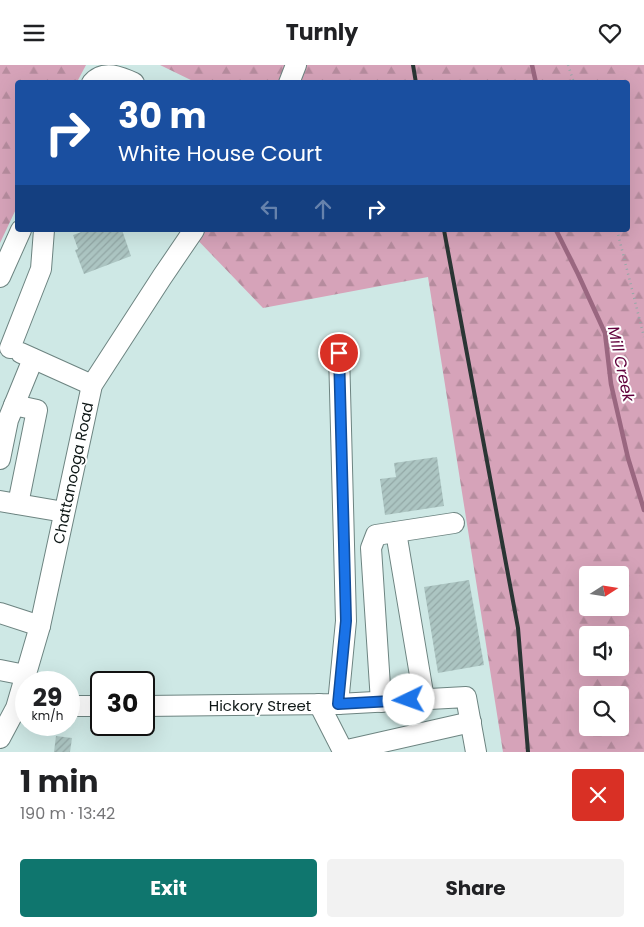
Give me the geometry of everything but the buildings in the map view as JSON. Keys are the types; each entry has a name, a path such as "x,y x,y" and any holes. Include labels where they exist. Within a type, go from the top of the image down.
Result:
{"street":[{"path":"290,80 296,65"},
{"path":"94,80 111,74 126,80"},
{"path":"0,277 20,232"},
{"path":"44,232 41,269 5,346 92,385"},
{"name":"Chattanooga Road","path":"26,671 40,626 92,385 193,232"},
{"path":"339,353 346,621 328,704 343,751 471,722 476,752"},
{"path":"0,459 8,420 33,359"},
{"path":"14,405 37,410 9,502 64,512"},
{"path":"381,702 371,548 376,535 454,523"},
{"path":"396,532 424,699"},
{"path":"0,613 40,626"},
{"path":"0,670 15,673"},
{"name":"Hickory Street","path":"155,706 328,704 466,697 471,722"},
{"name":"Chattanooga Road","path":"0,738 15,717"}],"path":[{"path":"568,65 573,80"},
{"path":"618,232 644,337"}],"green space":[{"path":"0,65 86,65 78,80 15,80 15,211 0,243"},
{"path":"160,65 644,65 644,752 503,752 428,277 263,308 190,232 630,232 630,80 191,80"}],"waterway":[{"name":"Mill Creek","path":"532,65 535,80"},
{"name":"Mill Creek","path":"557,232 605,333 611,384 628,458 644,510"}],"railway":[{"path":"413,65 416,80"},
{"path":"444,232 518,628 528,752"}],"route":[{"path":"339,353 346,621 338,704 409,700"}]}
